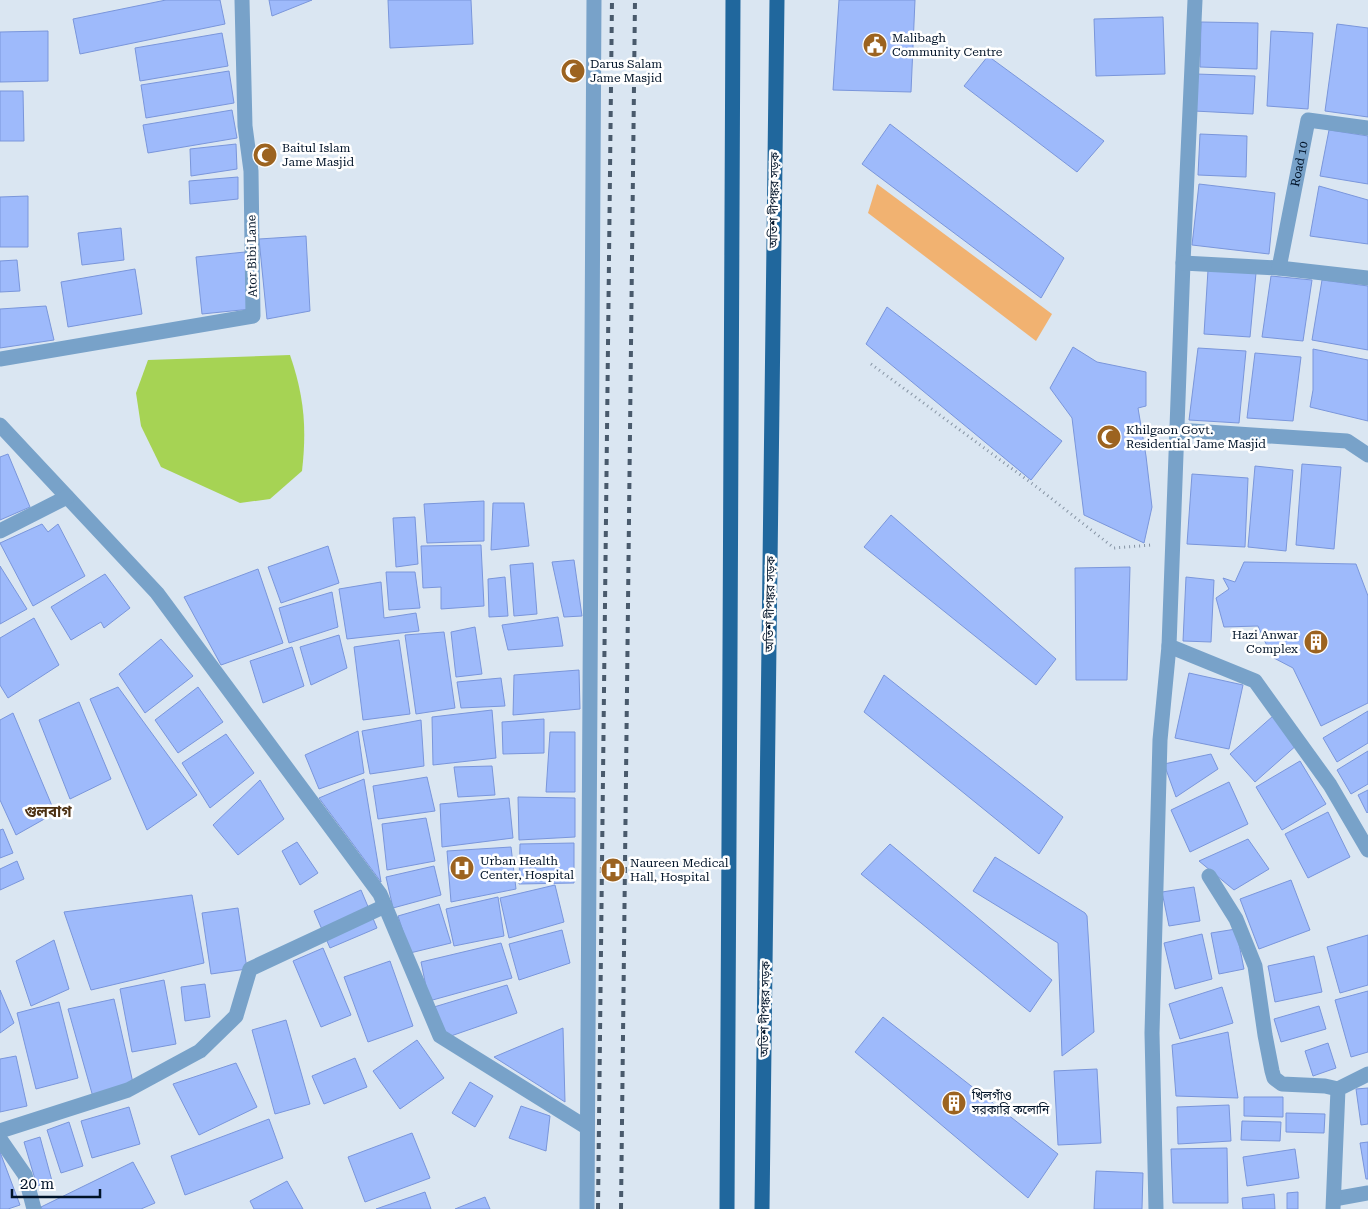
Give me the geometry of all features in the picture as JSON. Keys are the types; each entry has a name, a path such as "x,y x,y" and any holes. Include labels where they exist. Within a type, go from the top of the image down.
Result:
{"main road":[{"path":"727,1209 733,0"},
{"name":"অতিশ দীপঙ্কর সড়ক","path":"762,1209 777,0"}],"street":[{"name":"Ator Bibi Lane","path":"0,359 254,316 251,171 245,126 242,0"},
{"path":"587,1209 594,0"},
{"path":"1156,1209 1152,1033 1160,740 1168,646 1195,0"},
{"name":"Road 10","path":"1279,268 1308,120 1368,128"},
{"path":"1183,263 1279,268 1368,278"},
{"path":"0,426 157,593 380,894 440,1036 586,1127"},
{"path":"1177,430 1347,440 1368,455"},
{"path":"0,531 67,497"},
{"path":"1168,646 1255,681 1330,785 1368,850"},
{"path":"1209,876 1236,919 1255,966 1265,1035 1274,1078 1282,1084 1325,1086 1338,1089 1368,1074"},
{"path":"0,1131 128,1090 200,1050 236,1016 250,969 385,906"},
{"path":"1338,1089 1334,1204 1368,1193"},
{"path":"0,1139 25,1175 34,1209"}],"path":[{"path":"871,364 1038,488 1114,548 1172,542"}],"shaded area":[{"path":"877,184 1052,314 1036,341 868,213"},
{"path":"290,355 295,370 303,412 302,471 270,499 240,503 161,467 141,426 136,393 148,360"}],"building":[{"path":"166,0 220,0 225,24 80,54 73,19"},
{"path":"269,0 312,0 272,16"},
{"path":"388,0 471,0 473,44 390,48"},
{"name":"Malibagh Community Centre","path":"839,0 915,0 911,92 833,90"},
{"path":"1163,17 1165,74 1096,76 1094,19"},
{"path":"1201,22 1258,23 1257,69 1200,67"},
{"path":"1337,24 1368,28 1368,117 1325,111"},
{"path":"48,31 48,81 0,82 0,32"},
{"path":"1271,31 1313,33 1308,109 1267,106"},
{"path":"222,33 228,66 140,81 135,48"},
{"path":"988,56 1104,141 1077,172 964,86"},
{"path":"229,71 234,103 146,118 141,85"},
{"path":"1196,74 1255,76 1253,114 1194,111"},
{"path":"0,91 23,91 24,141 0,141"},
{"path":"232,110 237,138 148,153 143,125"},
{"path":"890,124 1064,258 1041,298 862,164"},
{"path":"1329,130 1368,136 1368,184 1320,176"},
{"path":"1200,134 1247,136 1246,177 1198,175"},
{"path":"236,144 237,169 191,176 190,149"},
{"path":"238,177 238,199 190,204 189,181"},
{"path":"1199,184 1275,193 1269,254 1192,245"},
{"path":"1319,186 1368,200 1368,244 1310,236"},
{"path":"28,196 28,247 0,247 0,197"},
{"path":"121,228 124,260 82,265 78,233"},
{"path":"306,236 310,311 267,319 259,239"},
{"path":"245,252 251,309 202,314 196,257"},
{"path":"17,260 20,291 0,292 0,261"},
{"path":"135,269 142,314 68,327 61,282"},
{"path":"1208,270 1256,273 1250,337 1204,334"},
{"path":"1271,276 1312,280 1303,341 1262,337"},
{"path":"1322,280 1368,286 1368,350 1312,340"},
{"path":"46,306 54,340 0,348 0,309"},
{"path":"887,307 1062,441 1031,480 866,344"},
{"name":"Khilgaon Govt. Residential Jame Masjid","path":"1073,347 1097,362 1146,372 1146,406 1138,408 1152,507 1144,543 1084,515 1072,418 1050,388"},
{"path":"1198,348 1246,351 1239,423 1189,420"},
{"path":"1313,349 1368,360 1368,421 1310,407 1313,390"},
{"path":"1255,353 1301,357 1293,421 1247,418"},
{"path":"8,454 30,507 0,520 0,457"},
{"path":"1302,464 1341,467 1334,549 1296,545"},
{"path":"1255,466 1293,470 1286,551 1248,547"},
{"path":"1192,474 1248,478 1245,547 1187,544"},
{"path":"484,501 484,541 427,543 424,504"},
{"path":"493,503 524,503 529,546 491,550"},
{"path":"891,515 1056,659 1036,685 864,547"},
{"path":"415,517 418,564 396,567 393,518"},
{"path":"42,524 48,532 58,524 85,576 33,606 0,543"},
{"path":"481,545 484,606 441,609 441,587 423,588 421,546"},
{"path":"328,546 339,583 281,603 268,567"},
{"path":"574,560 582,616 564,617 552,562"},
{"name":"Hazi Anwar Complex","path":"1244,562 1356,564 1368,596 1368,703 1321,726 1293,668 1272,657 1258,626 1224,627 1216,598 1229,589 1223,578 1235,582"},
{"path":"533,563 537,614 514,616 510,565"},
{"path":"0,566 27,609 0,624"},
{"path":"1130,567 1127,680 1076,680 1075,568"},
{"path":"258,569 283,643 221,665 184,597"},
{"path":"386,572 415,572 420,608 389,610"},
{"path":"105,574 130,608 104,628 101,622 71,640 51,607"},
{"path":"505,577 508,616 489,617 488,579"},
{"path":"1186,577 1214,580 1211,642 1183,641"},
{"path":"381,582 384,618 416,613 419,631 347,639 339,589"},
{"path":"332,592 338,627 289,643 279,608"},
{"path":"558,617 563,646 508,650 502,625"},
{"path":"34,618 59,665 8,698 0,685 0,638"},
{"path":"475,627 482,674 456,677 451,632"},
{"path":"444,632 455,708 416,714 405,635"},
{"path":"339,635 347,668 311,685 300,647"},
{"path":"161,639 193,676 145,713 119,674"},
{"path":"399,640 410,714 363,720 354,647"},
{"path":"292,647 304,686 263,703 250,661"},
{"path":"579,670 580,709 513,715 514,675"},
{"path":"1189,673 1243,685 1229,749 1175,738"},
{"path":"884,675 1063,817 1039,854 864,712"},
{"path":"501,678 505,706 461,708 457,682"},
{"path":"118,687 197,795 147,830 90,699"},
{"path":"198,687 223,722 178,753 155,720"},
{"path":"79,702 111,779 70,799 39,720"},
{"path":"492,710 496,758 433,765 432,717"},
{"path":"1368,711 1368,743 1337,762 1323,738"},
{"path":"13,713 55,813 16,835 0,800 0,720"},
{"path":"1273,716 1298,744 1255,782 1230,754"},
{"path":"544,719 544,753 503,754 502,722"},
{"path":"421,720 424,766 370,774 362,731"},
{"path":"358,731 364,773 319,789 305,755"},
{"path":"550,732 575,732 575,792 546,792"},
{"path":"226,734 254,773 210,808 182,763"},
{"path":"1368,751 1368,784 1351,794 1337,770"},
{"path":"1211,754 1218,769 1176,797 1164,764"},
{"path":"1300,761 1326,804 1282,830 1256,787"},
{"path":"492,766 495,795 458,797 454,767"},
{"path":"427,777 435,811 378,819 373,786"},
{"path":"364,779 381,882 319,798"},
{"path":"260,780 284,819 238,855 213,825"},
{"path":"1229,782 1248,824 1190,852 1171,810"},
{"path":"1368,790 1368,812 1367,813 1358,795"},
{"path":"518,797 575,798 575,837 519,840"},
{"path":"509,798 513,838 442,847 440,804"},
{"path":"1328,812 1350,857 1308,878 1285,834"},
{"path":"426,818 435,861 387,870 382,824"},
{"path":"3,829 13,853 0,858 0,830"},
{"path":"1248,839 1269,869 1234,890 1199,861"},
{"path":"297,842 318,873 300,885 282,851"},
{"path":"574,843 574,883 519,884 520,844"},
{"path":"890,844 1052,980 1030,1012 861,874"},
{"path":"511,847 516,889 451,902 447,851"},
{"path":"995,857 1087,916 1094,1032 1062,1056 1058,943 973,891"},
{"path":"17,861 24,879 0,890 0,869"},
{"path":"434,866 441,895 393,908 386,877"},
{"path":"1291,880 1310,930 1259,949 1240,899"},
{"path":"555,885 564,922 509,938 500,898"},
{"path":"1194,887 1200,921 1169,926 1162,892"},
{"path":"361,890 377,928 330,948 314,911"},
{"path":"192,895 204,963 91,990 64,912"},
{"path":"498,897 504,936 454,946 446,909"},
{"path":"439,904 451,943 410,953 398,916"},
{"path":"238,908 247,969 211,974 202,913"},
{"path":"1236,929 1244,969 1219,974 1211,933"},
{"path":"562,930 570,963 519,980 509,944"},
{"path":"1202,934 1212,979 1175,989 1164,943"},
{"path":"1368,935 1368,985 1340,993 1327,947"},
{"path":"54,940 69,989 31,1006 16,961"},
{"path":"501,943 512,978 429,1001 421,962"},
{"path":"323,948 351,1015 321,1027 293,961"},
{"path":"1314,956 1322,992 1275,1002 1268,966"},
{"path":"390,961 413,1026 368,1042 344,977"},
{"path":"164,980 176,1044 132,1052 120,989"},
{"path":"205,984 210,1017 185,1021 181,987"},
{"path":"507,985 517,1013 448,1037 434,1007"},
{"path":"1222,987 1233,1023 1180,1039 1169,1004"},
{"path":"0,990 14,1023 0,1033"},
{"path":"1368,991 1368,1052 1351,1057 1335,1000"},
{"path":"114,999 133,1083 93,1097 68,1009"},
{"path":"59,1002 78,1078 36,1089 17,1013"},
{"path":"1319,1006 1326,1029 1281,1042 1274,1019"},
{"name":"খিলগাঁও সরকারি কলোনি","path":"883,1017 1058,1154 1028,1198 855,1052"},
{"path":"286,1020 310,1104 275,1114 252,1030"},
{"path":"563,1028 565,1102 494,1057"},
{"path":"1228,1032 1238,1098 1176,1096 1172,1045"},
{"path":"417,1040 444,1078 400,1109 373,1071"},
{"path":"1328,1043 1336,1068 1313,1076 1305,1051"},
{"path":"16,1056 27,1106 0,1112 0,1059"},
{"path":"355,1058 367,1087 324,1104 312,1076"},
{"path":"236,1063 257,1107 199,1135 173,1084"},
{"path":"1097,1069 1101,1143 1058,1145 1054,1071"},
{"path":"470,1082 493,1096 475,1127 452,1113"},
{"path":"1368,1088 1368,1124 1361,1125 1356,1089"},
{"path":"1244,1097 1283,1097 1283,1117 1244,1116"},
{"path":"1229,1105 1231,1141 1178,1144 1177,1107"},
{"path":"521,1106 550,1116 546,1151 509,1138"},
{"path":"129,1107 140,1144 92,1158 81,1121"},
{"path":"1286,1113 1325,1114 1324,1133 1286,1132"},
{"path":"269,1119 283,1158 185,1195 171,1156"},
{"path":"1242,1121 1281,1122 1280,1141 1241,1140"},
{"path":"69,1122 83,1166 61,1173 47,1130"},
{"path":"412,1133 430,1178 365,1202 348,1157"},
{"path":"40,1137 52,1181 37,1186 24,1142"},
{"path":"1368,1142 1368,1179 1366,1179 1360,1143"},
{"path":"1227,1148 1228,1203 1173,1203 1171,1149"},
{"path":"1295,1149 1299,1178 1247,1186 1243,1157"},
{"path":"0,1152 20,1205 8,1209 0,1209"},
{"path":"133,1162 155,1203 141,1209 42,1209 41,1207"},
{"path":"1096,1171 1143,1173 1142,1209 1094,1209"},
{"path":"287,1181 303,1209 254,1209 250,1201"},
{"path":"425,1192 431,1209 376,1209"},
{"path":"1298,1192 1298,1209 1287,1209 1287,1193"},
{"path":"1274,1194 1275,1209 1243,1209 1242,1198"},
{"path":"485,1197 490,1209 455,1209"}],"railway":[{"path":"598,1209 612,0"},
{"path":"621,1209 635,0"}],"place":[{"name":"Malibagh Community Centre","path":"875,45"},
{"name":"Darus Salam Jame Masjid","path":"573,71"},
{"name":"Baitul Islam Jame Masjid","path":"265,155"},
{"name":"Khilgaon Govt. Residential Jame Masjid","path":"1109,437"},
{"name":"Hazi Anwar Complex","path":"1316,642"},
{"name":"Urban Health Center, Hospital","path":"462,868"},
{"name":"Naureen Medical Hall, Hospital","path":"613,870"},
{"name":"খিলগাঁও সরকারি কলোনি","path":"954,1103"}],"district":[{"name":"গুলবাগ","path":"48,812"}]}
